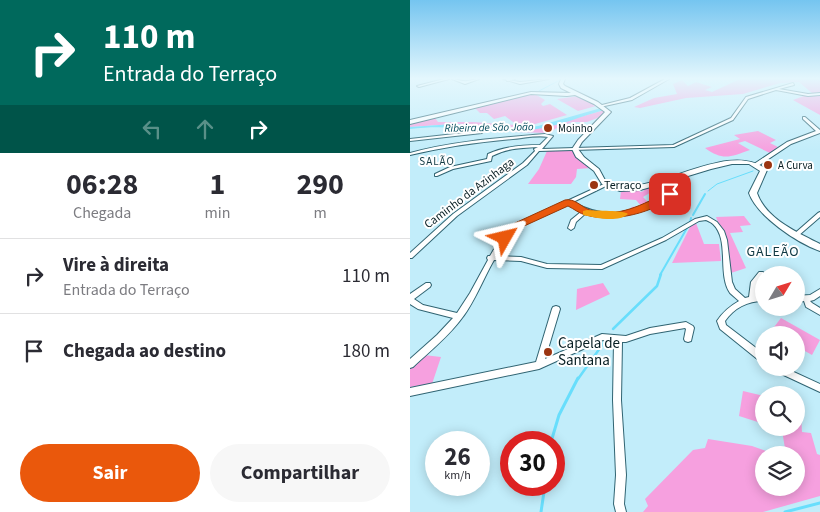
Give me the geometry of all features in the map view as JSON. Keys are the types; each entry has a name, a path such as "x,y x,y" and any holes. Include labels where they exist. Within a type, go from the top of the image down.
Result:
{"main road":[{"path":"410,122 488,103"},
{"path":"593,103 603,108 607,115 580,141 575,149 580,157 598,171 600,179 606,184 628,188 665,181 707,167 744,162 758,165 764,170 753,193 754,199 778,223 820,248"}],"street":[{"path":"603,108 619,103"},
{"path":"437,175 452,168 489,160 490,155 496,151 516,147 575,149 674,146 732,119 744,103"},
{"path":"758,165 789,144 820,131 804,118"},
{"path":"410,140 481,132"},
{"path":"410,154 429,149 501,139 550,135 538,148"},
{"name":"Caminho da Azinhaga","path":"410,256 455,216 525,164 538,148"},
{"path":"410,364 451,327 477,286 490,258 505,238 519,225 606,184"},
{"path":"569,202 584,212 603,216 626,214 639,210 670,194"},
{"path":"571,228 574,221 584,212"},
{"path":"796,235 820,214"},
{"path":"490,258 521,259 548,266 602,267 664,239 697,220 706,218 714,222 722,236 731,288 744,301"},
{"path":"752,297 755,281"},
{"path":"428,285 410,299 421,307 459,316"},
{"path":"820,292 806,300 809,305 820,312"},
{"path":"755,297 744,301 720,320 723,327 755,352"},
{"path":"539,364 556,309"},
{"path":"410,392 539,364 597,339 610,337 618,340 686,325 690,328 688,339"},
{"path":"618,340 617,400 621,475 619,504 621,512"},
{"path":"795,376 820,388"}],"shaded area":[{"path":"495,103 542,103 543,106 550,104 567,115 521,128 505,116 494,119 487,113 480,113 475,108"},
{"path":"564,103 591,103 596,106 578,111"},
{"path":"643,103 663,103 640,108 634,107"},
{"path":"798,103 820,103 820,115"},
{"path":"606,111 605,115 587,122 572,122 550,133 515,132 513,130 545,127"},
{"path":"435,118 438,122 515,125 516,128 454,124 410,127 410,125"},
{"path":"758,131 776,140 770,143 778,147 770,153 745,141 738,143 750,150 727,156 717,155 705,148 740,139 734,135"},
{"path":"572,150 576,157 591,168 577,169 576,177 571,184 528,184 539,169 547,151"},
{"path":"649,187 653,191 643,197 649,203 633,211 631,207 641,206 636,200 620,199 621,191 638,188 640,192 644,191 642,188"},
{"path":"744,216 751,225 740,226 743,232 730,233 746,268 731,273 722,233 716,217"},
{"path":"696,223 704,244 719,244 721,261 672,263 691,225"},
{"path":"603,283 610,294 576,310 577,289"},
{"path":"781,318 795,326 775,326"},
{"path":"805,332 820,340 812,355 805,351"},
{"path":"424,355 441,357 432,384 410,387 410,369"},
{"path":"743,391 755,394 755,421 739,416"},
{"path":"805,432 811,433 817,454 820,455 820,496 763,512 643,512 648,506 645,499 693,450 705,448 708,439 755,447 755,496 805,496 805,446 785,446 783,436 805,436"}],"water":[{"name":"Ribeira de São João","path":"601,108 604,110 537,129 505,130 426,127 410,129 410,127 454,124 521,128 538,126"}],"waterway":[{"path":"708,191 717,184 753,171"},
{"path":"693,215 705,194"},
{"path":"690,222 691,218"},
{"path":"660,275 687,228"},
{"path":"613,329 657,286 661,274"},
{"path":"578,379 605,341"},
{"path":"554,431 559,415 578,378"},
{"path":"541,512 543,496"},
{"path":"785,512 820,503"}],"slow traffic":[{"path":"587,213 603,216 623,214"}],"place":[{"name":"Moinho","path":"548,128"},
{"name":"A Curva","path":"768,165"},
{"name":"Terraço","path":"594,185"},
{"name":"Capela de Santana","path":"548,352"}],"district":[{"name":"SALÃO","path":"437,161"},
{"name":"GALEÃO","path":"773,251"}],"route":[{"path":"505,238 519,225 569,202 584,212 603,216 626,214 639,210 670,194"}]}
